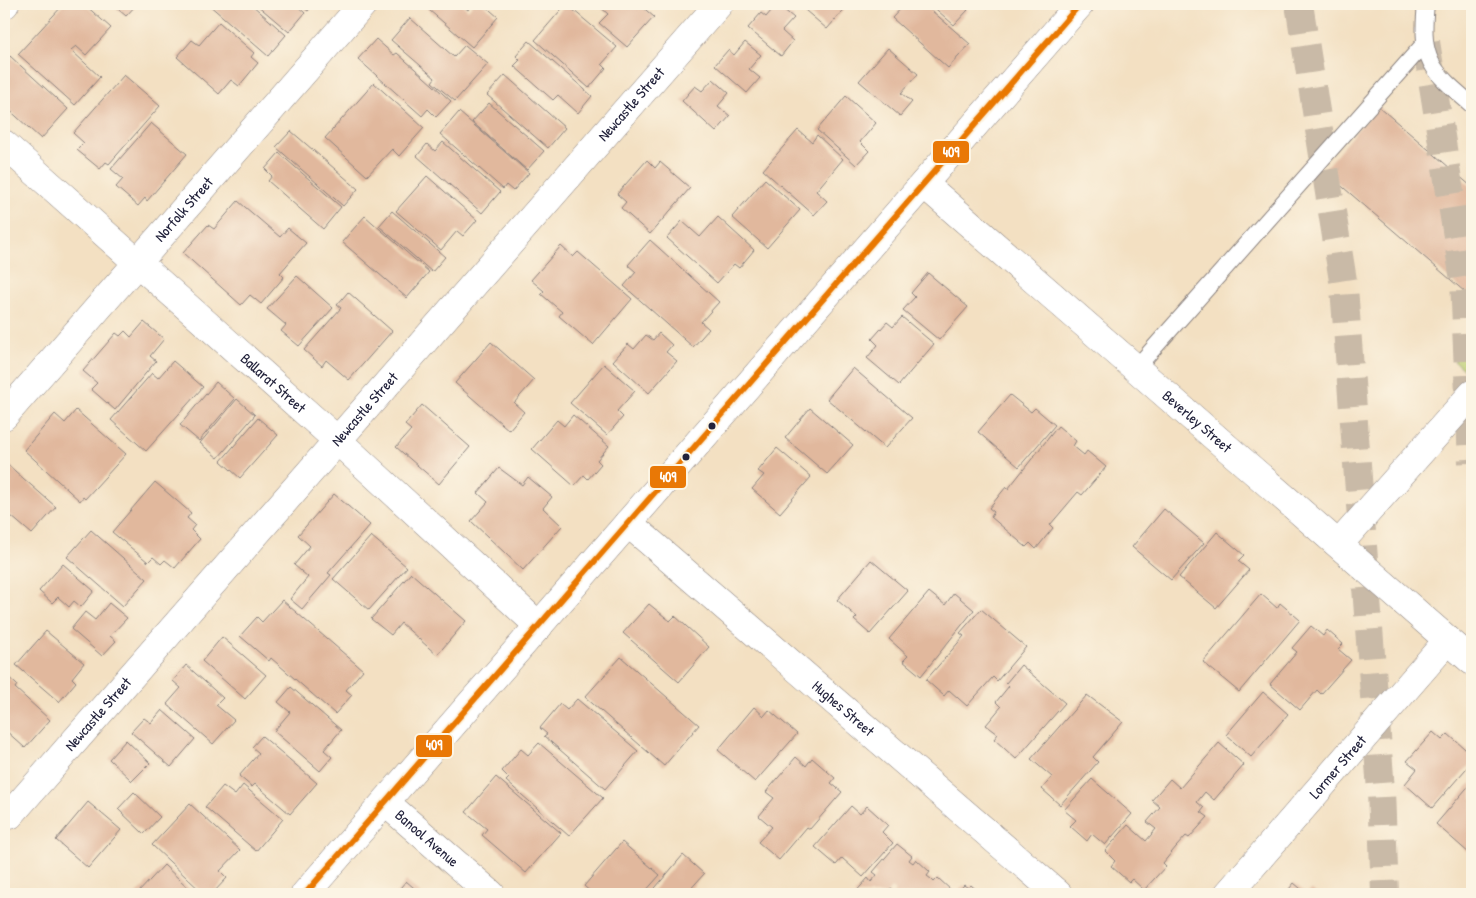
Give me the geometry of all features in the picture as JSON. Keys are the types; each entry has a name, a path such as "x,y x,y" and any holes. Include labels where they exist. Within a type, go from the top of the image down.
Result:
{"street":[{"name":"Norfolk Street","path":"4,416 363,4"},
{"name":"Newcastle Street","path":"10,815 719,4"},
{"path":"305,894 1080,4"},
{"name":"Ballarat Street","path":"4,144 337,440 539,626"},
{"name":"Beverley Street","path":"924,184 1472,661"},
{"path":"1338,544 1472,394"},
{"name":"Hughes Street","path":"628,523 1058,894"},
{"name":"Lormer Street","path":"1228,894 1448,640"},
{"name":"Banool Avenue","path":"386,802 491,894"}],"lane":[{"path":"1426,4 1424,43 1432,68 1446,84 1472,105"},
{"path":"1136,368 1424,43"}],"green space":[{"path":"1472,340 1472,377 1454,361"}],"building":[{"path":"64,4 84,4 111,28 86,55 76,46 71,50 100,77 75,105 18,54"},
{"path":"112,4 137,4 126,16"},
{"path":"208,4 251,4 286,35 268,56"},
{"path":"256,4 295,4 305,13 289,32"},
{"path":"299,4 314,4 308,11"},
{"path":"422,4 461,4 468,10 473,4 483,4 498,17 472,47"},
{"path":"566,4 617,47 602,64 606,68 589,88 535,40"},
{"path":"597,4 639,4 654,17 627,47 599,23 608,14"},
{"path":"777,4 794,18 782,31 793,41 781,56 748,28 761,13 766,17"},
{"path":"798,4 849,4 827,29"},
{"path":"905,4 924,4 970,44 948,68 892,18"},
{"path":"930,4 965,4 963,6 968,10 954,25"},
{"path":"410,18 454,57 465,45 488,64 455,101 432,82 435,78 391,40"},
{"path":"219,22 254,53 251,57 258,63 239,86 231,80 219,94 177,57 192,40 199,45"},
{"path":"376,39 394,55 397,53 451,101 436,117 428,109 422,116 358,59"},
{"path":"529,41 592,96 578,113 558,95 553,100 514,66 520,60 516,56"},
{"path":"745,42 761,55 749,69 760,78 747,93 715,65 728,50 734,55"},
{"path":"888,48 918,74 901,93 912,102 900,116 859,81"},
{"path":"10,56 68,109 41,139 4,105 4,63"},
{"path":"124,75 160,106 109,164 106,162 100,169 77,150 84,143 73,133"},
{"path":"505,75 565,128 548,148 487,95"},
{"path":"713,79 729,93 718,106 730,116 716,132 682,101 695,86 702,91"},
{"path":"374,83 424,128 399,156 392,149 367,176 325,138"},
{"path":"846,96 876,123 860,142 869,151 856,165 817,130"},
{"path":"489,103 544,151 527,170 472,122"},
{"path":"1378,106 1472,187 1472,298 1323,170"},
{"path":"459,112 529,173 513,191 506,185 503,189 440,134"},
{"path":"151,123 187,154 147,201 145,198 138,206 116,187 123,179 111,169"},
{"path":"798,130 812,142 817,135 843,159 816,191 827,201 814,215 763,170"},
{"path":"291,131 358,189 343,206 276,147"},
{"path":"443,142 500,192 482,213 417,156 427,144 435,151"},
{"path":"279,153 341,207 323,229 268,181 272,176 265,169"},
{"path":"647,160 655,168 660,162 690,188 650,234 621,208 626,202 617,194"},
{"path":"427,176 477,220 463,236 457,231 441,250 396,211"},
{"path":"765,179 800,210 767,248 732,217"},
{"path":"238,201 280,237 288,228 306,243 280,273 284,277 261,304 250,295 241,305 183,253 208,225 214,229"},
{"path":"392,211 445,257 432,272 379,226"},
{"path":"365,216 429,272 407,298 342,242"},
{"path":"718,217 754,250 739,268 734,264 717,283 667,238 682,221 700,237"},
{"path":"650,240 719,302 701,322 709,329 693,347 624,286 636,272 628,265"},
{"path":"561,246 573,257 578,252 632,299 593,345 559,316 562,312 541,294 544,291 531,280"},
{"path":"928,273 968,307 939,340 903,310 915,297 911,293"},
{"path":"297,276 333,308 299,346 281,331 286,325 267,309"},
{"path":"348,292 392,331 349,380 326,360 322,366 304,350 341,308 337,305"},
{"path":"902,317 934,344 899,385 867,358 878,345 872,339 887,322 893,327"},
{"path":"144,322 164,339 150,356 156,361 115,410 91,389 97,383 83,371 116,333 120,336 125,331 131,337"},
{"path":"659,333 672,345 666,352 677,361 649,393 613,361 628,344 634,349 646,335 653,340"},
{"path":"491,342 534,380 514,403 524,412 509,430 455,383"},
{"path":"173,361 203,387 146,451 111,420 152,373 158,378"},
{"path":"604,364 635,391 617,411 623,417 607,435 570,403"},
{"path":"853,368 912,418 885,448 827,399"},
{"path":"216,382 235,399 199,441 180,425"},
{"path":"1010,395 1031,412 1035,408 1055,425 1019,467 978,432"},
{"path":"237,399 255,415 218,458 200,443"},
{"path":"422,405 470,447 439,484 396,447 411,430 405,425"},
{"path":"810,408 853,445 827,474 785,438"},
{"path":"76,410 126,454 85,499 83,497 80,501 24,450 55,414 65,423"},
{"path":"573,415 609,446 597,460 601,464 588,479 584,475 574,486 532,449 557,420 564,426"},
{"path":"258,418 278,435 240,478 221,461"},
{"path":"1058,426 1076,441 1073,446 1084,455 1087,451 1106,467 1082,495 1078,492 1050,525 1053,528 1036,549 1030,543 1026,547 991,517 994,512 989,508 1006,487 1008,489"},
{"path":"777,448 811,477 780,513 752,489 764,475 758,471"},
{"path":"7,464 56,507 32,534 4,510 4,468"},
{"path":"499,468 522,485 528,477 552,497 543,508 562,526 523,570 471,521 488,502 478,493"},
{"path":"155,482 191,513 187,518 195,525 191,530 200,539 175,568 165,560 161,564 153,557 148,562 112,532"},
{"path":"334,494 370,525 328,573 331,575 302,609 290,599 308,577 294,565 310,546 298,535"},
{"path":"1164,509 1204,543 1171,580 1132,547"},
{"path":"91,530 147,579 123,606 67,557"},
{"path":"1217,532 1244,555 1238,561 1249,570 1216,608 1179,577"},
{"path":"371,536 407,567 369,610 333,579"},
{"path":"871,560 908,591 870,634 854,620 857,617 837,600"},
{"path":"63,564 94,591 81,607 74,601 69,607 58,597 52,603 39,591"},
{"path":"411,573 466,621 437,655 401,623 391,635 371,619"},
{"path":"929,592 945,605 954,593 974,610 921,676 903,661 908,656 889,639"},
{"path":"1261,594 1277,608 1280,603 1300,620 1239,692 1203,662"},
{"path":"282,600 363,670 346,690 352,695 335,714 271,658 269,661 240,636 257,617 262,622"},
{"path":"109,603 127,618 110,636 116,641 102,656 71,629 85,612 95,620"},
{"path":"649,604 670,621 675,616 709,647 679,682 623,633"},
{"path":"981,609 1026,647 997,681 993,677 967,706 949,690 944,696 926,680 964,636 960,633"},
{"path":"1311,626 1323,636 1327,630 1343,644 1338,649 1351,660 1321,694 1317,690 1300,710 1270,684 1297,652 1292,648"},
{"path":"46,631 84,663 72,678 76,682 59,702 16,665"},
{"path":"222,637 266,675 245,699 202,661"},
{"path":"621,657 699,725 664,766 585,697"},
{"path":"186,665 223,698 216,705 234,720 213,744 167,704 181,688 173,681"},
{"path":"1021,665 1065,703 1016,759 994,739 998,734 986,725 1001,707 996,702 1009,686 1006,683"},
{"path":"4,673 17,685 15,688 50,720 25,748 4,729"},
{"path":"291,687 341,730 324,750 332,757 320,771 274,731 290,712 278,702"},
{"path":"1263,692 1288,714 1251,757 1226,735"},
{"path":"1087,695 1123,722 1093,757 1098,762 1060,805 1042,789 1052,777 1031,759"},
{"path":"577,699 638,751 605,789 544,736 547,734 540,728 560,704 567,710"},
{"path":"754,707 764,716 769,710 797,734 755,782 718,750"},
{"path":"162,710 195,739 171,767 131,732 144,718 151,723"},
{"path":"1433,732 1442,740 1448,734 1472,755 1472,762 1432,808 1405,784 1417,769 1407,761"},
{"path":"262,736 317,783 290,814 255,784 252,787 239,776 259,753 252,747"},
{"path":"126,740 150,763 132,781 109,759"},
{"path":"539,743 603,798 569,836 506,781 509,778 502,771 521,749 528,755"},
{"path":"1219,743 1244,765 1214,800 1205,792 1197,802 1204,808 1201,812 1208,817 1189,838 1186,836 1176,847 1163,863 1166,866 1144,890 1132,879 1129,882 1111,866 1115,861 1105,851 1128,825 1146,841 1156,829 1147,822 1160,807 1152,800 1170,779 1180,788"},
{"path":"796,757 806,766 812,758 835,778 831,783 842,792 810,829 807,827 779,860 758,842 772,827 759,816 774,798 766,792"},
{"path":"496,777 561,833 526,873 482,835 487,829 466,812"},
{"path":"1092,779 1132,814 1105,845 1092,834 1087,841 1070,826 1076,820 1064,810"},
{"path":"1472,782 1472,851 1470,854 1436,824"},
{"path":"243,785 283,819 256,851 205,807 223,786 235,795"},
{"path":"134,792 160,817 144,834 118,809"},
{"path":"88,802 121,830 88,868 56,840"},
{"path":"190,804 240,850 220,871 227,878 212,894 204,894 152,845"},
{"path":"851,806 860,814 867,806 888,825 882,832 893,843 863,877 842,858 836,865 815,847"},
{"path":"622,842 660,875 643,894 593,894 584,886"},
{"path":"897,844 912,856 909,860 913,863 916,859 930,872 927,876 934,882 938,878 952,891 949,894 893,894 895,891 891,888 886,894 854,894 868,878 871,882 877,875 873,872"},
{"path":"683,855 704,874 687,893 689,894 650,894"},
{"path":"164,865 195,894 137,894"},
{"path":"406,881 421,894 395,894"},
{"path":"1294,883 1307,894 1285,894"},
{"path":"964,885 968,888 971,885 981,894 956,894"},
{"path":"1311,889 1317,894 1307,894"}],"tunnel":[{"path":"1299,4 1344,287 1381,791 1385,894"},
{"path":"1426,42 1464,280 1472,463"}],"transit line":[{"name":"409","path":"305,894 1080,4"}]}
